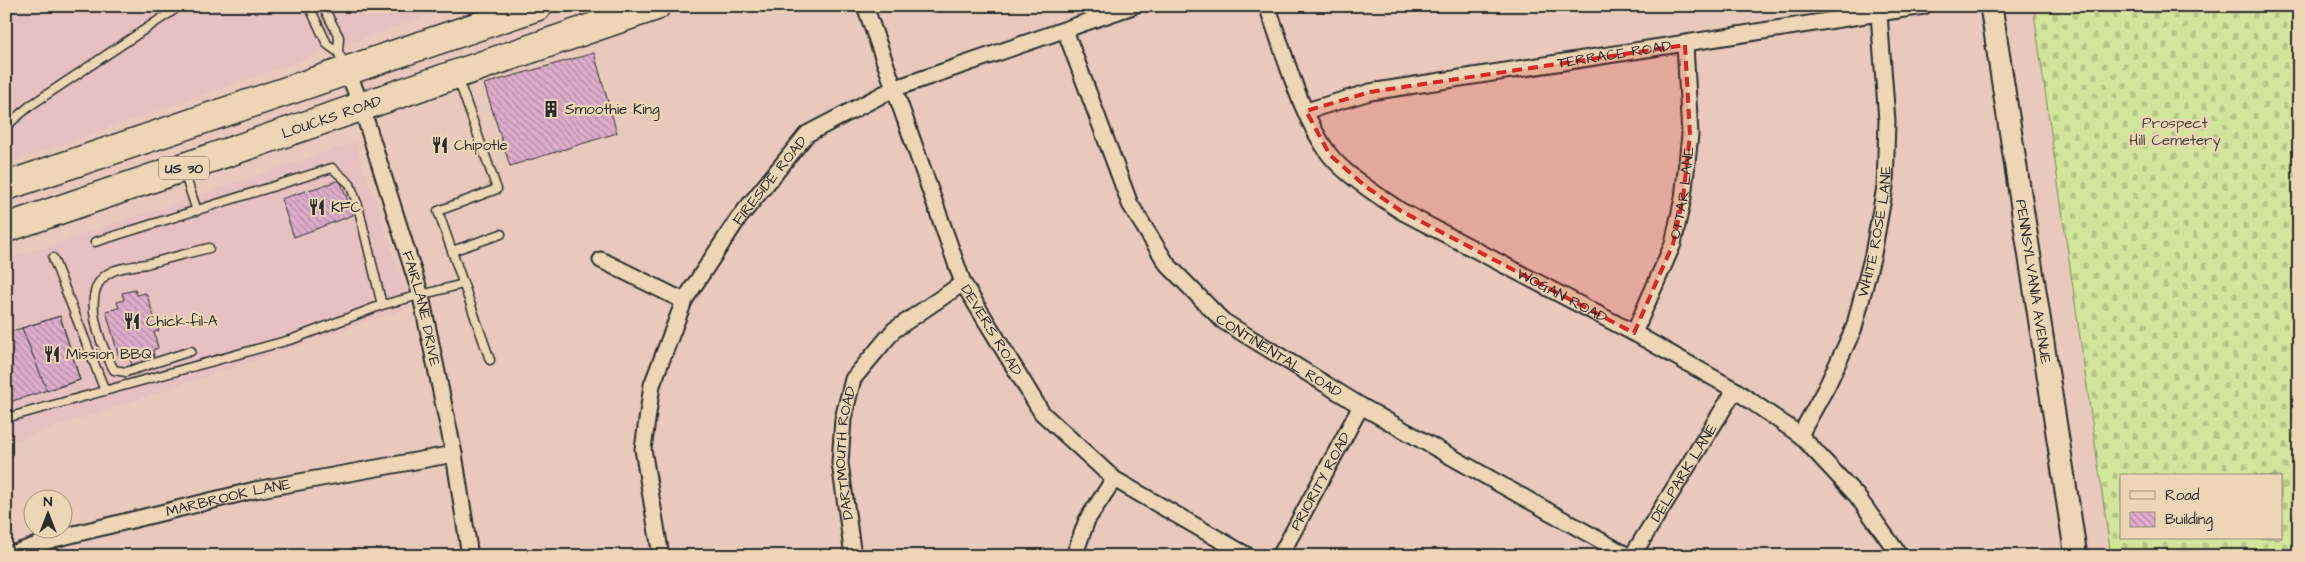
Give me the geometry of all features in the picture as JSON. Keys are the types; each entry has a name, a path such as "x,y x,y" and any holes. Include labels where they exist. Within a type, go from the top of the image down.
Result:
{"highway":[{"name":"US 30","path":"6,186 343,61 538,6"},
{"name":"LOUCKS ROAD","path":"6,228 362,108 656,6"}],"street":[{"name":"DEVERS ROAD","path":"865,6 892,89 963,283 1042,414 1114,479 1248,556"},
{"name":"FIRESIDE ROAD","path":"661,556 643,449 652,386 684,301 738,218 806,134 892,89 1133,6"},
{"name":"WOGAN ROAD","path":"1267,6 1306,111 1330,155 1364,186 1401,211 1634,333 1735,390 1800,435 1857,496 1900,556"},
{"name":"TERRACE ROAD","path":"1306,111 1370,92 1685,45 1924,6"},
{"name":"PENNSYLVANIA AVENUE","path":"1991,6 2076,556"},
{"name":"WHITE ROSE LANE","path":"1800,435 1827,386 1854,328 1873,254 1885,187 1887,121 1879,14"},
{"name":"CONTINENTAL ROAD","path":"1065,30 1130,204 1167,264 1223,321 1361,406 1628,556"},
{"name":"OTTAR LANE","path":"1634,333 1673,244 1683,198 1690,136 1685,45"},
{"name":"FAIRLANE DRIVE","path":"343,61 362,108 421,296 454,454 470,556"},
{"path":"601,260 684,301"},
{"name":"DARTMOUTH ROAD","path":"853,556 840,463 843,419 853,379 894,330 963,283"},
{"name":"DELPARK LANE","path":"1632,556 1735,390"},
{"name":"PRIORITY ROAD","path":"1280,556 1361,406"},
{"name":"MARBROOK LANE","path":"6,556 54,539 255,490 454,454"},
{"path":"1074,556 1087,520 1114,479"}],"lane":[{"path":"6,126 31,105 180,6"},
{"path":"309,6 327,44 343,61"},
{"path":"322,6 339,37 343,61"},
{"path":"456,75 497,189 438,211 490,360"},
{"path":"183,168 197,211"},
{"path":"95,242 332,168 350,184 382,305"},
{"path":"452,251 501,234"},
{"path":"191,351 126,372 114,370 107,358 94,316 92,300 97,286 111,272 209,248"},
{"path":"53,258 105,391"},
{"path":"6,418 293,339 382,305 463,284"}],"highlighted area":[{"path":"1685,45 1690,135 1683,198 1673,244 1634,333 1401,211 1365,186 1330,155 1306,111 1370,92"}],"shaded area":[{"path":"6,6 455,6 6,164"},
{"path":"355,142 411,307 6,444 6,260"}],"green space":[{"name":"Prospect Hill Cemetery","path":"2033,6 2299,6 2299,556 2111,556"}],"building":[{"name":"Smoothie King","path":"594,53 617,133 510,166 484,84"},
{"name":"KFC","path":"340,180 353,215 294,237 281,199"},
{"name":"Chick-fil-A","path":"135,290 137,295 146,293 159,331 154,332 158,348 153,350 154,358 132,365 129,357 121,359 118,354 106,311 119,308 117,302 124,300 122,293"},
{"path":"60,316 80,380 6,403 6,333"},
{"name":"Mission BBQ","path":"60,316 80,380 47,391 22,328"}],"place":[{"name":"Smoothie King","path":"551,109"},
{"name":"Chipotle","path":"440,145"},
{"name":"KFC","path":"317,207"},
{"name":"Chick-fil-A","path":"132,321"},
{"name":"Mission BBQ","path":"52,354"}]}
